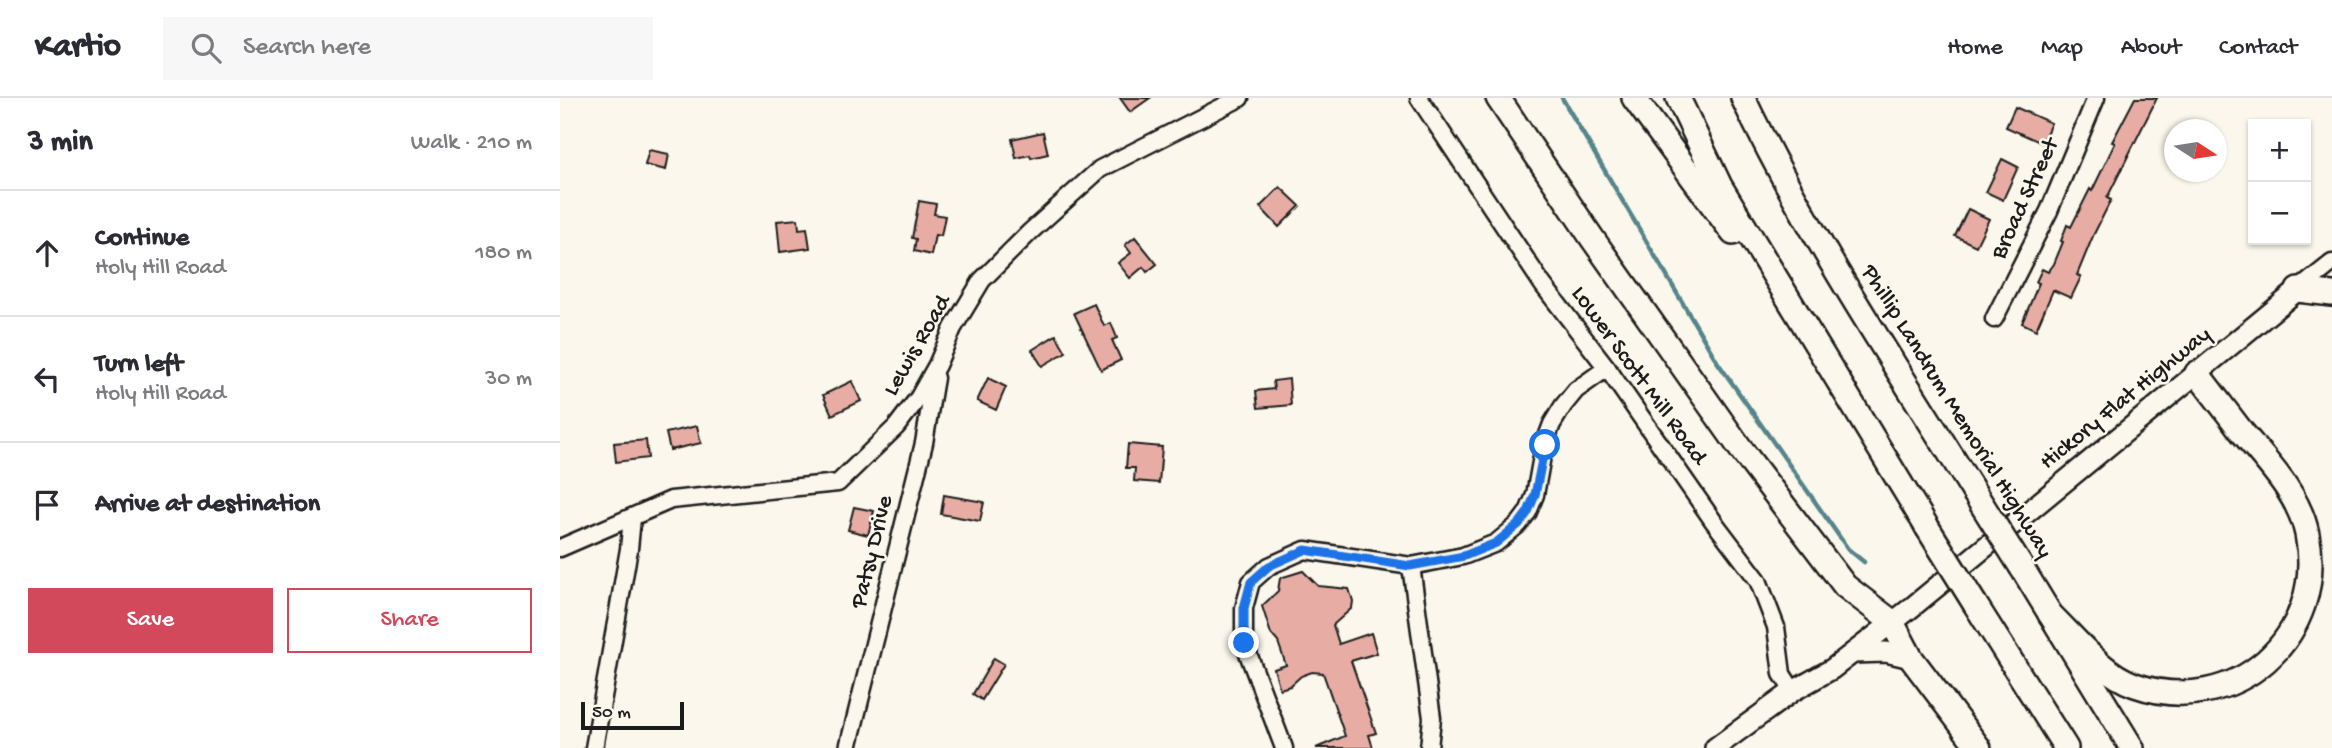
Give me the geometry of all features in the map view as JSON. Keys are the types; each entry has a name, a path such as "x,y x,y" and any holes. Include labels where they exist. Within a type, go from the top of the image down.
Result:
{"highway":[{"path":"1498,98 1735,440 1845,586 1892,622 1911,658 1979,748"},
{"path":"1634,98 1809,334"},
{"path":"1678,98 1720,186 1927,527 2066,748"},
{"name":"Phillip Landrum Memorial Highway","path":"1743,98 1819,241 2132,748"},
{"path":"2298,290 2332,294"},
{"path":"2050,614 2118,677 2145,688 2176,693 2206,691 2230,684 2265,663 2290,634 2306,596 2311,573 2307,531 2300,512 2277,475 2197,373"}],"main road":[{"name":"Hickory Flat Highway","path":"1716,748 1793,691 1832,669 1853,653 2298,290"},
{"path":"1853,653 1886,652 1911,658"}],"street":[{"name":"Lewis Road","path":"560,548 671,500 838,483 896,427 919,397 953,328 982,280 1030,232 1100,169 1240,98"},
{"name":"Lower Scott Mill Road","path":"1419,98 1543,285 1607,368 1714,522 1758,580 1776,626 1782,674 1793,691"},
{"name":"Broad Street","path":"1994,318 2049,211 2096,98"},
{"name":"Hickory Flat Highway","path":"2298,290 2332,263"},
{"name":"Patsy Drive","path":"848,748 924,443 937,365"},
{"path":"1284,748 1244,643 1244,608 1251,582 1269,566 1305,550 1410,566 1464,556 1496,543 1519,524 1528,512 1535,495 1552,424 1576,390 1607,368"},
{"path":"594,748 632,518"},
{"path":"1410,566 1432,718 1429,748"}],"building":[{"path":"1120,98 1150,98 1130,112"},
{"path":"2135,98 2157,98 2107,198 2111,200 2077,275 2081,277 2071,298 2053,290 2036,330 2022,323 2039,283 2036,282 2042,269 2048,272 2054,264 2067,225 2071,227 2090,189 2092,191 2115,143 2112,142"},
{"path":"2015,107 2051,123 2042,143 2006,127"},
{"path":"1043,132 1048,154 1016,158 1012,139"},
{"path":"649,150 669,154 666,170 645,165"},
{"path":"2002,159 2018,167 2003,200 1986,192"},
{"path":"1280,187 1300,206 1279,227 1260,207"},
{"path":"919,201 936,204 934,214 945,216 941,236 935,235 931,255 914,251 916,239 912,238"},
{"path":"1968,209 1989,219 1976,246 1955,236"},
{"path":"798,219 799,229 807,228 810,248 780,252 777,221"},
{"path":"1135,237 1157,264 1147,272 1143,267 1130,278 1118,263 1131,253 1125,245"},
{"path":"1094,304 1104,326 1111,323 1117,338 1112,340 1121,360 1101,370 1074,313"},
{"path":"1056,335 1066,352 1042,366 1032,350"},
{"path":"988,378 1006,387 996,410 977,401"},
{"path":"1289,379 1291,405 1258,408 1256,391 1274,389 1273,381"},
{"path":"852,381 861,401 832,415 823,395"},
{"path":"697,426 701,443 670,450 666,433"},
{"path":"646,440 648,458 616,462 614,443"},
{"path":"1128,444 1162,447 1159,483 1134,481 1135,468 1126,468"},
{"path":"944,495 984,502 980,521 941,514"},
{"path":"854,507 874,511 868,535 848,530"},
{"path":"1303,571 1318,586 1349,589 1352,608 1333,625 1339,644 1371,633 1377,653 1351,661 1376,733 1369,735 1373,748 1316,748 1345,736 1323,673 1312,672 1301,676 1290,686 1280,689 1274,669 1286,665 1278,642 1271,634 1262,606 1278,591 1280,578"},
{"path":"994,658 1004,664 982,700 973,694"}],"waterway":[{"path":"1562,98 1718,363 1848,549 1864,562"}],"route":[{"path":"1244,643 1244,608 1251,582 1269,566 1305,550 1410,566 1464,556 1496,543 1519,524 1528,512 1535,495 1545,445"}]}
